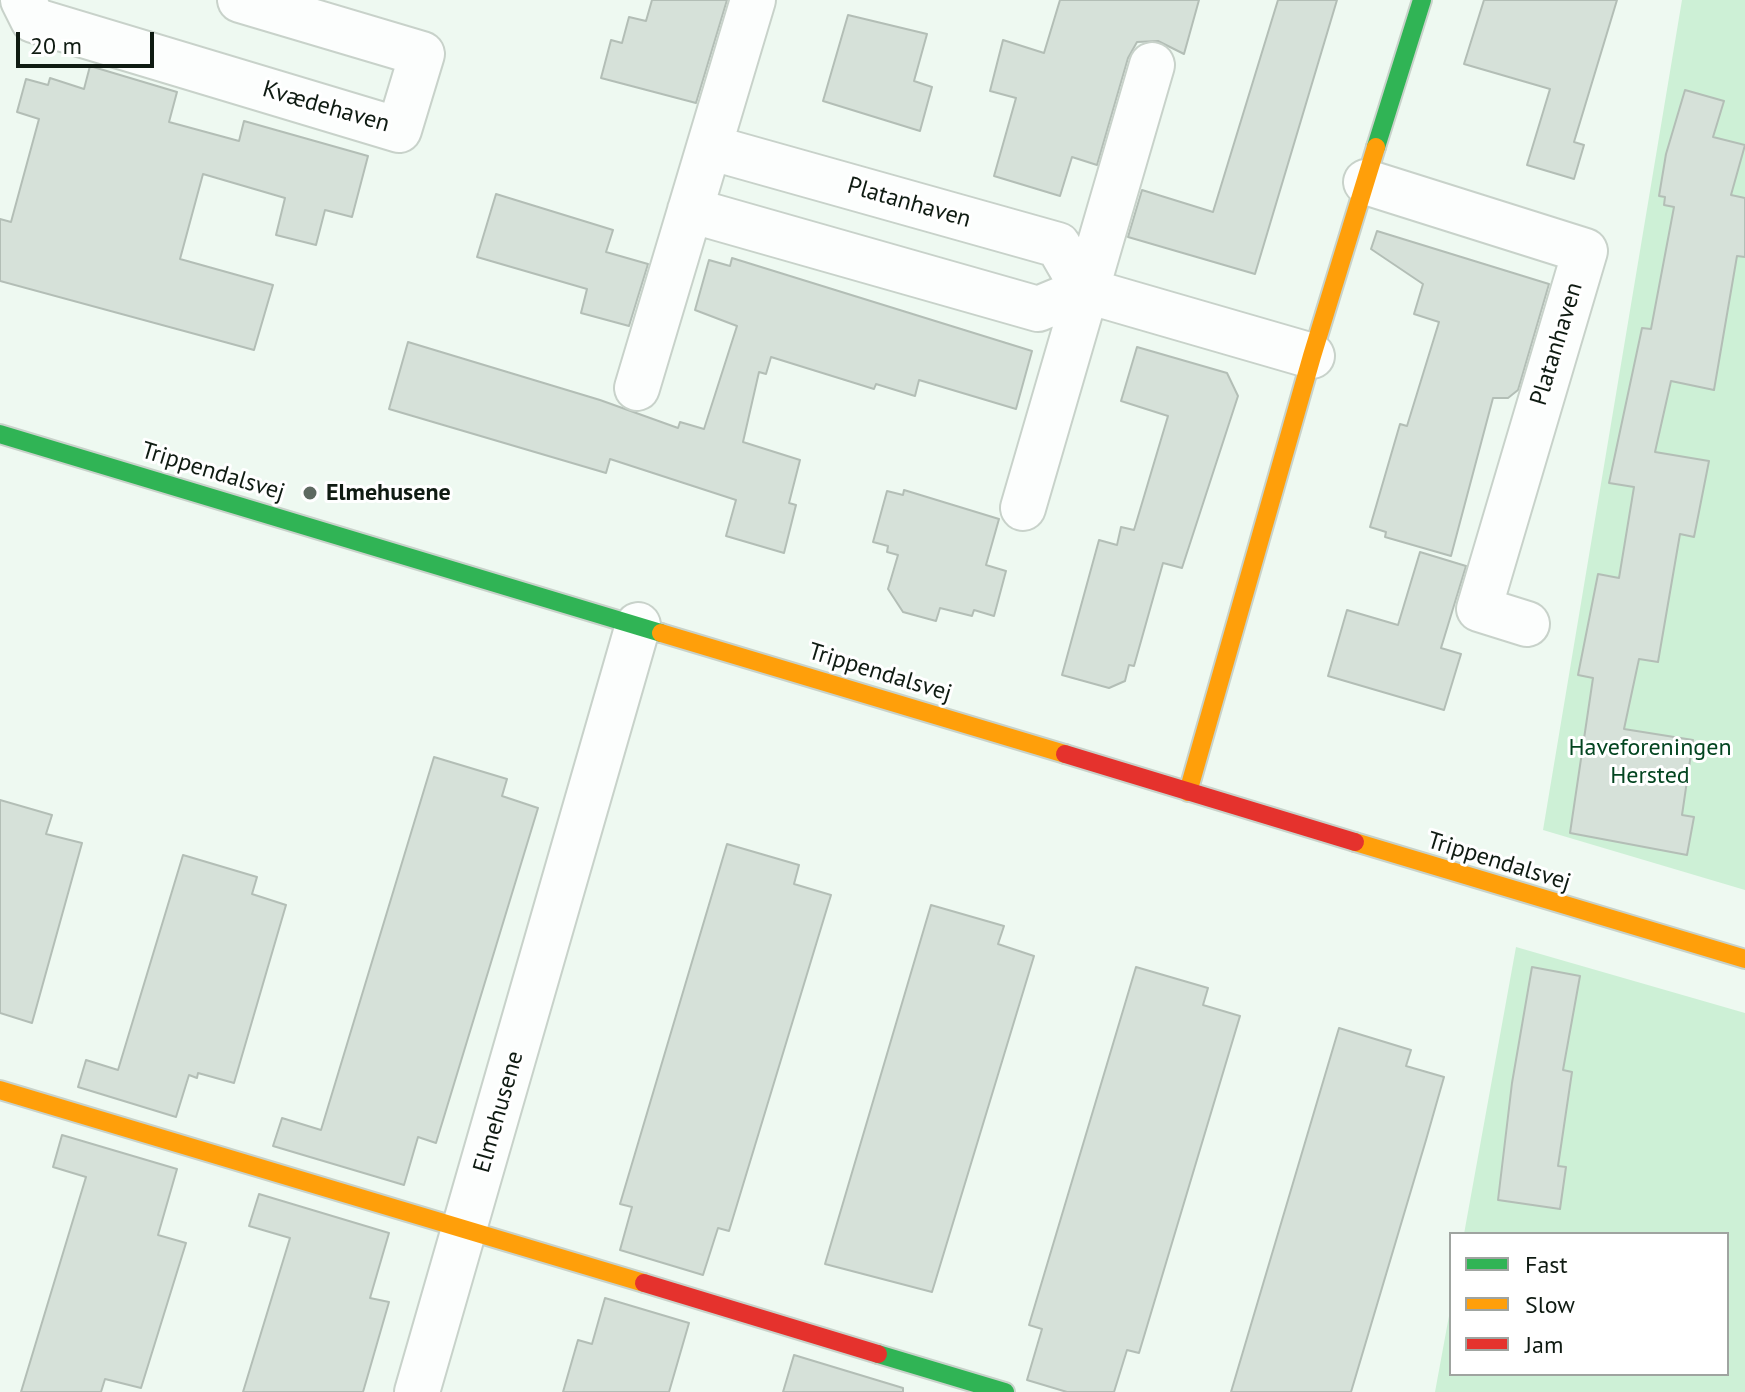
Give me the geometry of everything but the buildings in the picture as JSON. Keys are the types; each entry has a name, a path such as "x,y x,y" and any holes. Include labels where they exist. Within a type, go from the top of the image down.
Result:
{"street":[{"name":"Kvædehaven","path":"23,0 33,20 399,130 422,54 351,16 240,0"},
{"path":"637,388 753,0"},
{"path":"1188,792 1312,356 1422,0"},
{"path":"1023,508 1152,65"},
{"name":"Platanhaven","path":"709,147 1058,245 1084,290"},
{"name":"Platanhaven","path":"1366,182 1585,251 1479,609 1527,624"},
{"path":"690,210 1038,309 1084,290 1312,356"},
{"name":"Trippendalsvej","path":"0,434 1745,959"},
{"name":"Elmehusene","path":"417,1392 638,625"},
{"path":"0,1090 1005,1392"}],"green space":[{"name":"Haveforeningen Hersted","path":"1682,0 1745,0 1745,890 1543,830"},
{"path":"1516,947 1745,1013 1745,1392 1435,1392 1449,1316 1449,1376 1729,1376 1729,1232 1464,1232"}],"traffic: fast":[{"path":"1376,147 1422,0"},
{"path":"0,434 661,633"},
{"path":"878,1354 1005,1392"}],"traffic: slow":[{"path":"1188,792 1312,356 1376,147"},
{"path":"661,633 1065,754"},
{"path":"1355,842 1745,959"},
{"path":"0,1090 644,1283"}],"traffic: jam":[{"path":"1065,754 1355,842"},
{"path":"644,1283 878,1354"}],"place":[{"name":"Elmehusene","path":"310,493"}]}
